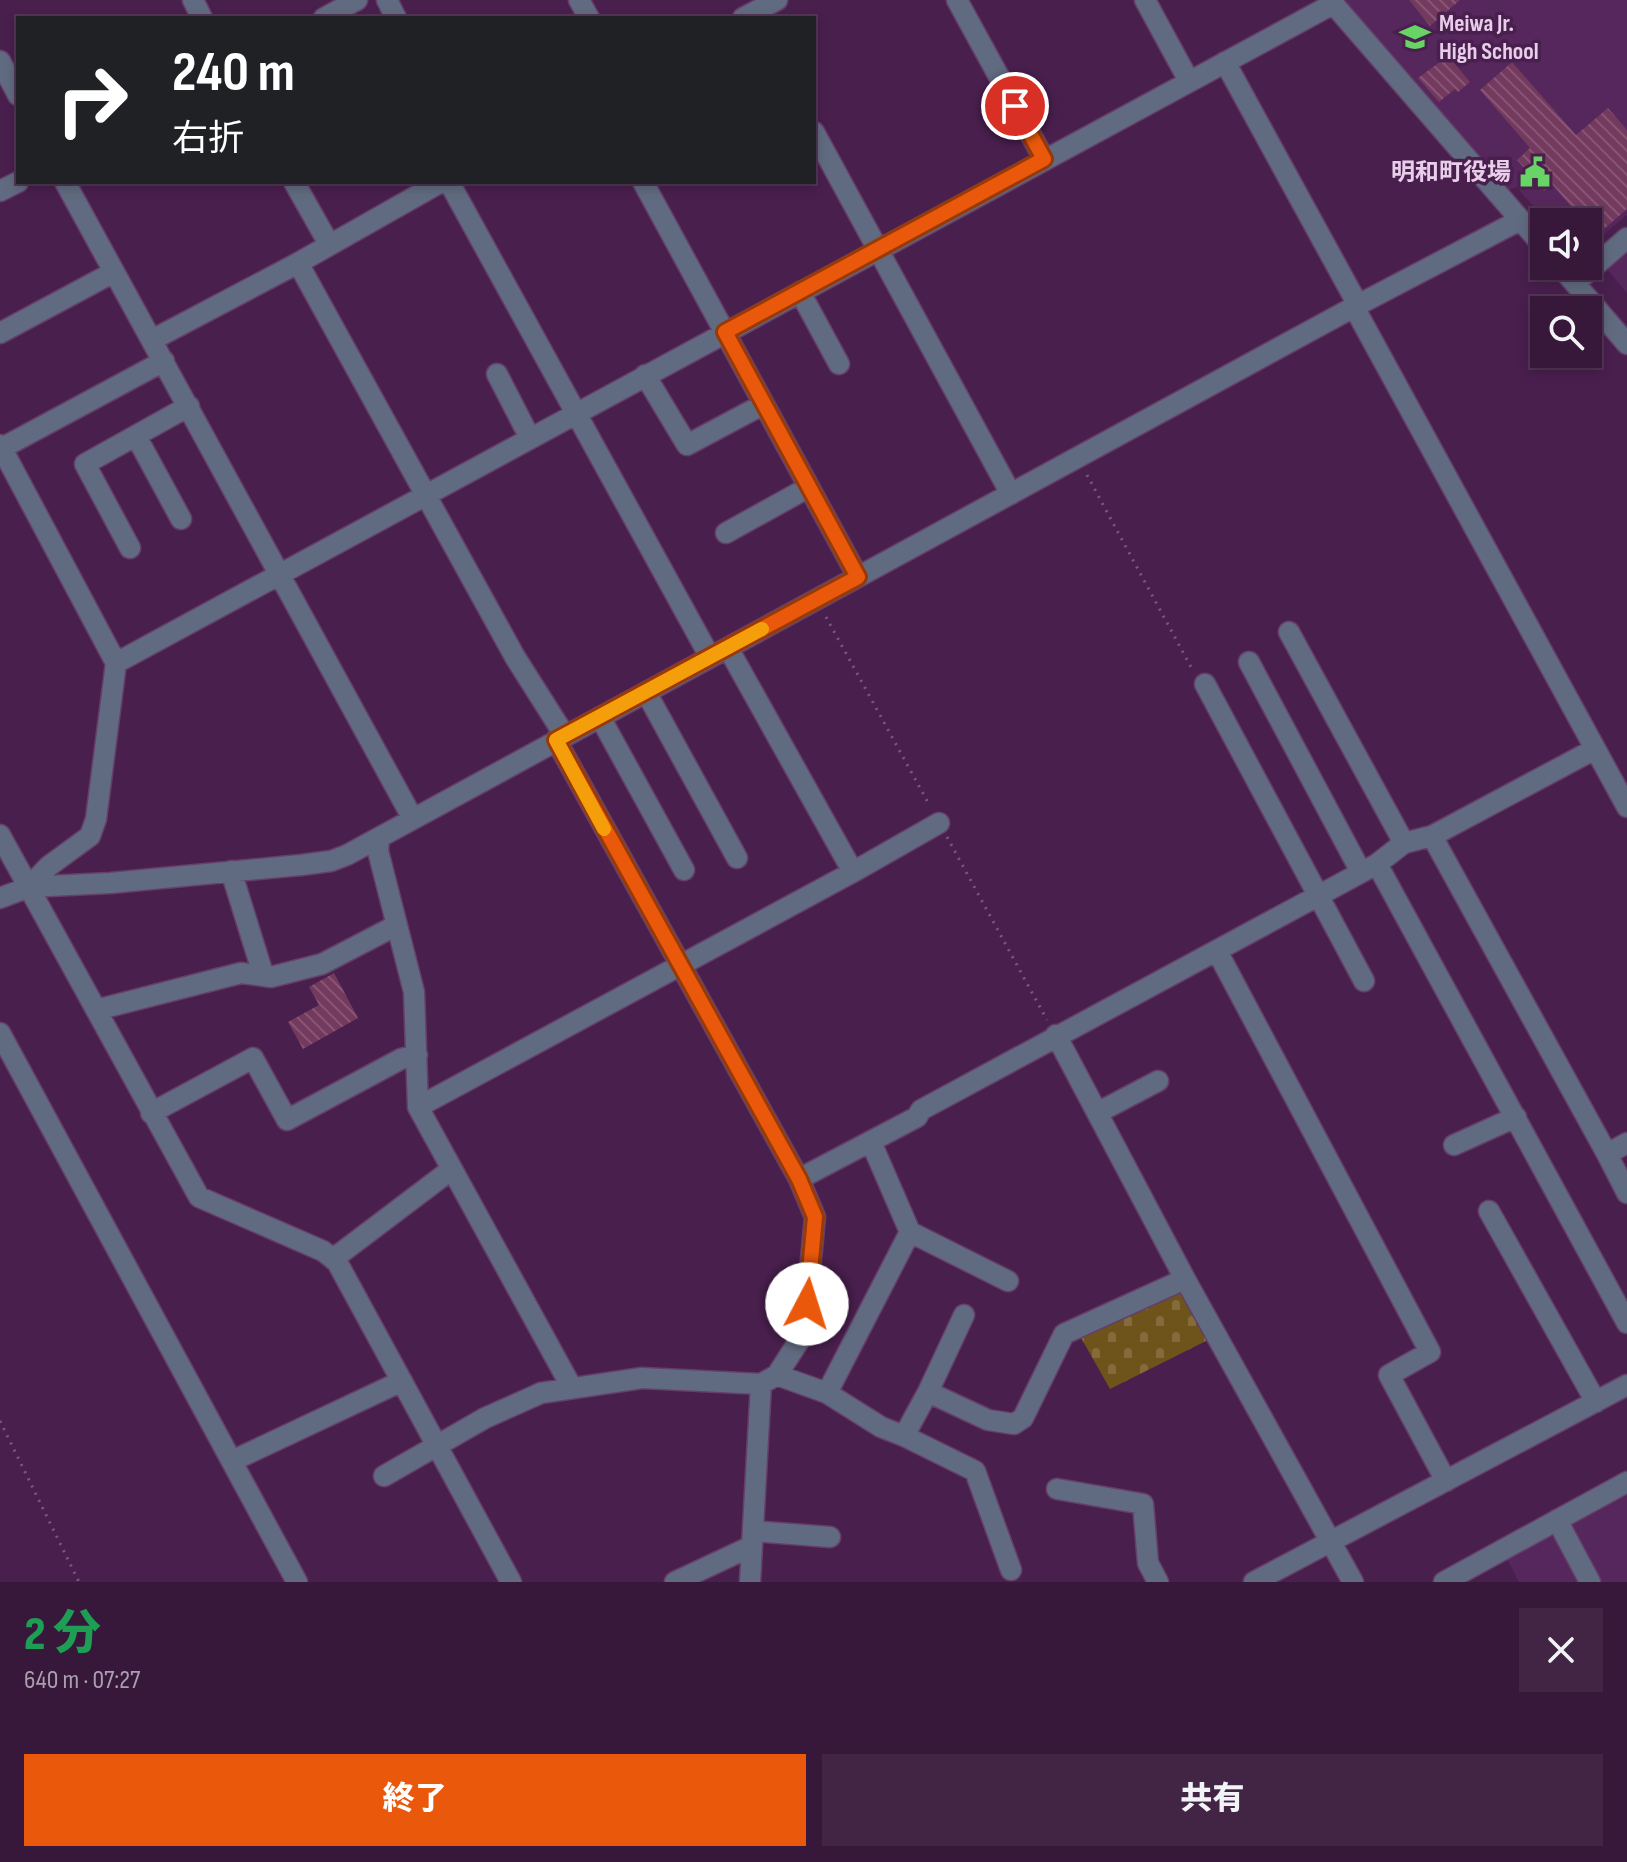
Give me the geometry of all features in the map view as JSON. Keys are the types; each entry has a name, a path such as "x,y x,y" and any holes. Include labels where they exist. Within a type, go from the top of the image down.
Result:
{"street":[{"path":"328,16 357,0"},
{"path":"957,0 1044,159"},
{"path":"1145,0 1189,81"},
{"path":"116,663 1332,2 1530,231"},
{"path":"0,61 16,91"},
{"path":"1225,62 1627,807"},
{"path":"816,136 1011,494"},
{"path":"66,184 413,819"},
{"path":"295,184 329,244"},
{"path":"152,340 298,263 437,184"},
{"path":"450,184 576,412 853,872"},
{"path":"644,184 858,577"},
{"path":"0,898 29,887 110,883 331,861 347,855 1356,306 1520,220"},
{"path":"1575,283 1627,238"},
{"path":"298,263 560,738 679,966 799,1179 815,1217 804,1333 769,1380 750,1582"},
{"path":"0,333 114,272"},
{"path":"1572,280 1627,344"},
{"path":"800,292 839,364"},
{"path":"29,887 49,866 90,836 96,819 116,663 1,447 164,361"},
{"path":"497,374 530,438"},
{"path":"645,375 687,445 764,404"},
{"path":"130,548 85,464 189,406"},
{"path":"136,436 181,519"},
{"path":"726,533 809,487"},
{"path":"1289,632 1404,843"},
{"path":"1249,662 1516,1117 1627,1323"},
{"path":"1205,684 1364,981"},
{"path":"646,692 737,858"},
{"path":"600,717 684,870"},
{"path":"799,1179 917,1117 921,1110 1056,1035 1369,868 1404,843 1432,836 1595,749"},
{"path":"418,1107 939,823"},
{"path":"0,835 199,1197 323,1251 337,1262 511,1582"},
{"path":"1432,836 1627,1193"},
{"path":"379,838 378,851 414,992 418,1107 572,1388"},
{"path":"231,871 263,974"},
{"path":"96,1010 241,973 271,977 322,964 397,925"},
{"path":"1217,951 1430,1352 1389,1375 1446,1481"},
{"path":"0,1033 297,1582"},
{"path":"1056,1035 1185,1279 1353,1582"},
{"path":"151,1113 253,1058 287,1120 401,1059 417,1055"},
{"path":"1097,1113 1158,1081"},
{"path":"1454,1145 1516,1117"},
{"path":"871,1142 910,1232 1008,1281"},
{"path":"1607,1154 1627,1143"},
{"path":"333,1259 452,1169"},
{"path":"1489,1211 1596,1402"},
{"path":"827,1393 910,1232"},
{"path":"928,1392 988,1420 1014,1424 1023,1418 1064,1334 1185,1279"},
{"path":"904,1436 964,1315"},
{"path":"384,1476 507,1407 541,1393 642,1378 769,1380 827,1393 881,1427 975,1471 1011,1570"},
{"path":"232,1461 402,1381"},
{"path":"1254,1582 1627,1385"},
{"path":"1444,1582 1627,1482"},
{"path":"1057,1489 1143,1504 1148,1563 1158,1582"},
{"path":"1557,1520 1590,1582"},
{"path":"675,1582 752,1539 830,1537"}],"path":[{"path":"1078,458 1197,679 1205,684"},
{"path":"0,1421 79,1582"}],"shaded area":[{"path":"1343,0 1627,0 1627,215 1602,235 1602,208 1535,208 1516,187 1507,191"},
{"path":"1627,250 1627,293 1606,268"},
{"path":"1627,1494 1627,1582 1519,1582 1506,1557"}],"green space":[{"path":"1185,1289 1212,1338 1110,1389 1080,1336"}],"building":[{"path":"1409,0 1460,0 1430,26"},
{"path":"1448,56 1470,82 1439,102 1418,78"},
{"path":"1512,62 1576,135 1608,108 1627,130 1627,209 1602,231 1602,208 1572,208 1552,184 1544,191 1517,160 1530,148 1480,90"},
{"path":"334,973 358,1018 303,1049 288,1022 319,1005 309,987"}],"slow traffic":[{"path":"604,829 556,740 762,629"}],"place":[{"name":"Meiwa Jr. High School","path":"1415,37"},
{"name":"明和町役場","path":"1535,172"}],"route":[{"path":"807,1304 815,1217 799,1179 556,740 858,577 725,332 1044,159 1015,106"}]}
